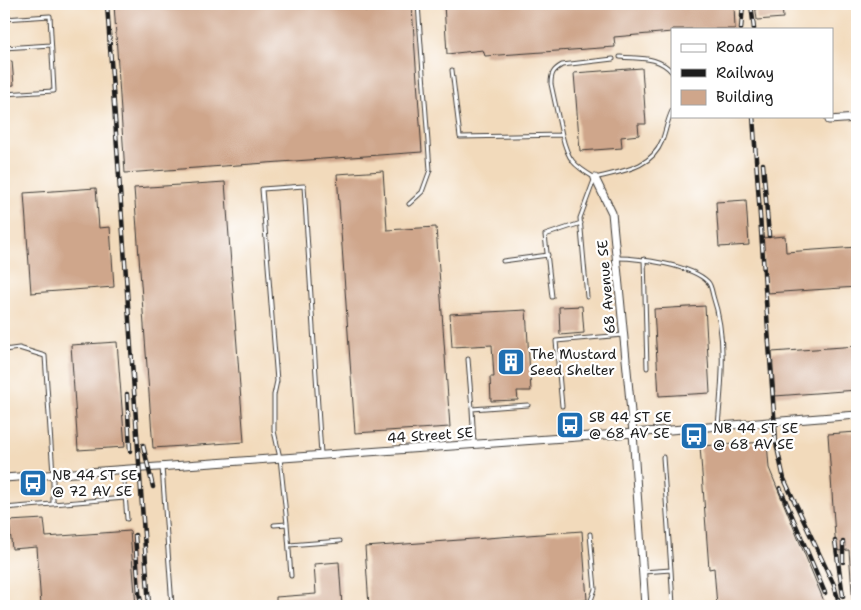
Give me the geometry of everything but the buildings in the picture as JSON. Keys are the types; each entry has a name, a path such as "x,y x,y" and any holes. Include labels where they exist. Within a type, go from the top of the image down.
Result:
{"street":[{"path":"829,120 857,118"},
{"name":"68 Avenue SE","path":"595,178 612,213 633,433 645,606"},
{"name":"44 Street SE","path":"4,478 474,445 857,415"}],"lane":[{"path":"409,204 422,192 430,170 418,4"},
{"path":"4,19 50,16 54,91 4,94"},
{"path":"4,48 52,45"},
{"path":"620,58 655,60 665,64 671,71"},
{"path":"613,59 562,65 555,69 551,75 551,84 562,135 570,160 576,166 595,178 632,168 650,159 660,146 671,113"},
{"path":"452,70 460,137 562,135"},
{"path":"587,297 580,218 595,178"},
{"path":"291,576 280,458 274,431 274,395 277,381 262,189 304,186 321,456"},
{"path":"552,297 546,235 581,223"},
{"path":"503,261 548,255"},
{"path":"616,258 644,259 692,271 709,282 718,311 722,340 718,426"},
{"path":"644,259 647,368"},
{"path":"562,406 556,341 624,335"},
{"path":"4,350 19,348 45,356 53,474 53,504"},
{"path":"468,358 474,445"},
{"path":"472,409 528,405"},
{"path":"663,457 673,606"},
{"path":"162,467 172,606"},
{"path":"123,469 126,519"},
{"path":"4,508 125,498"},
{"path":"274,525 287,524"},
{"path":"590,534 595,589 590,606"},
{"path":"289,545 340,541"},
{"path":"642,572 671,570"},
{"path":"4,590 4,599"}],"railway":[{"path":"107,4 149,606"},
{"path":"741,28 743,4"},
{"path":"751,4 754,28"},
{"path":"753,118 776,443 784,479 834,585 840,606"},
{"path":"763,164 769,236"},
{"path":"127,394 130,451"},
{"path":"143,445 153,487"},
{"path":"780,488 825,593"},
{"path":"135,535 139,593 142,606"},
{"path":"835,541 843,596"},
{"path":"843,542 843,562"}],"place":[{"name":"The Mustard Seed Shelter","path":"511,362"},
{"name":"SB 44 ST SE @ 68 AV SE","path":"570,425"},
{"name":"NB 44 ST SE @ 68 AV SE","path":"694,436"},
{"name":"NB 44 ST SE @ 72 AV SE","path":"33,483"}]}
